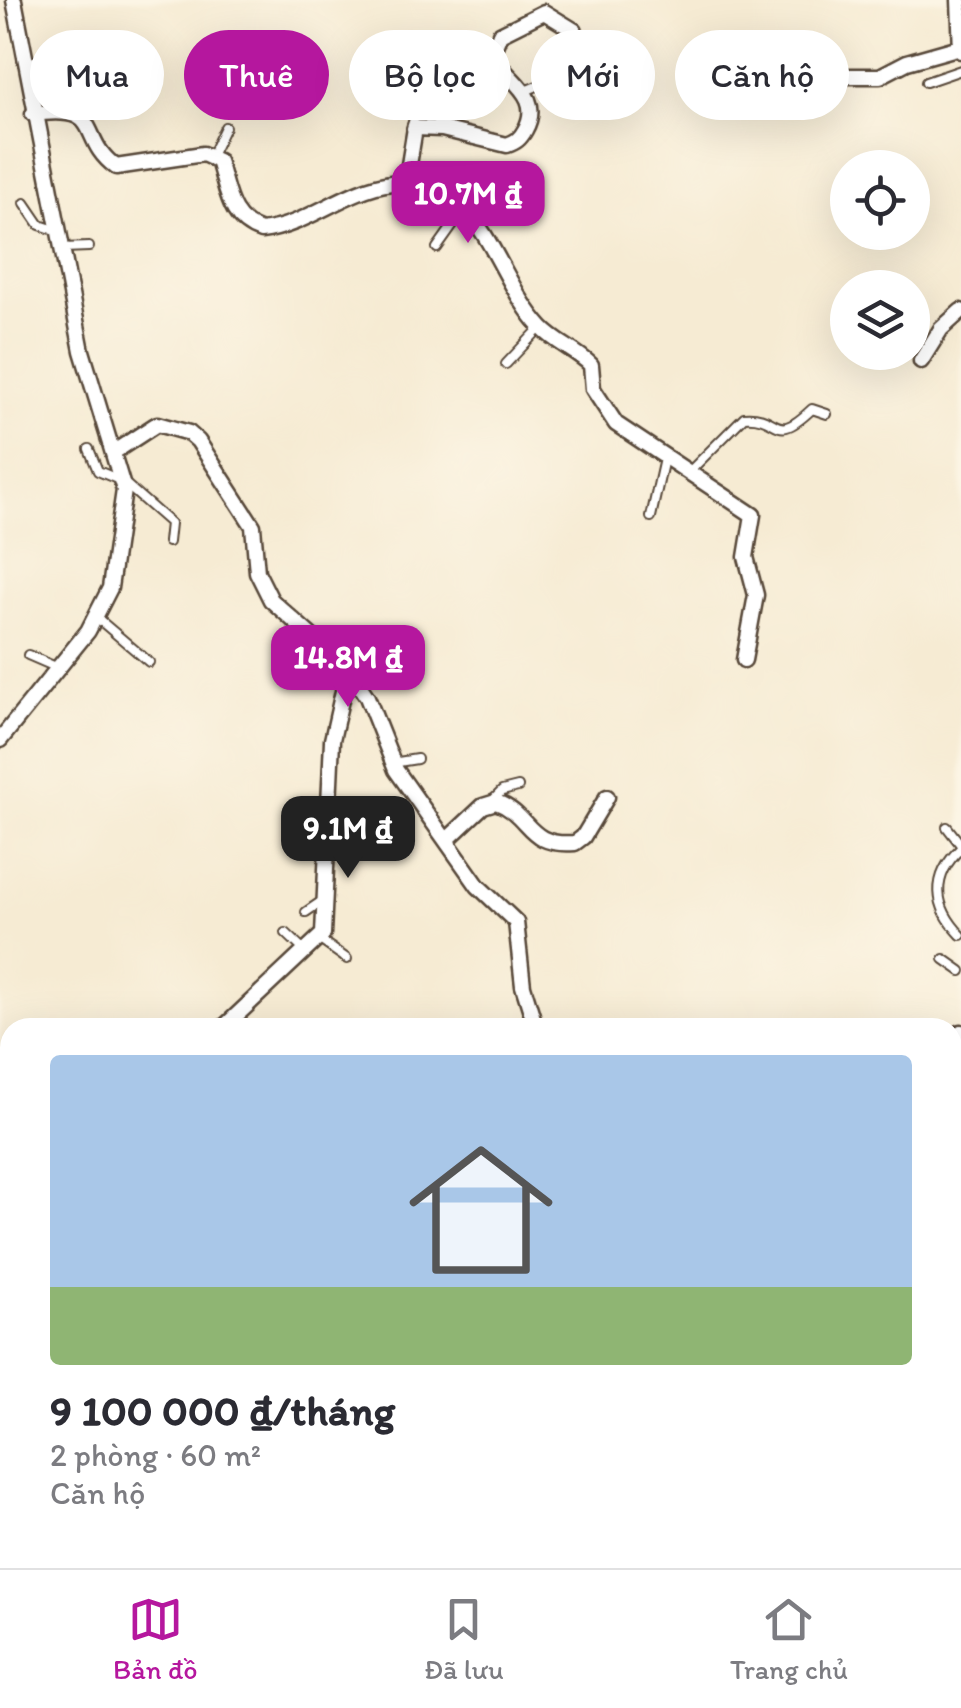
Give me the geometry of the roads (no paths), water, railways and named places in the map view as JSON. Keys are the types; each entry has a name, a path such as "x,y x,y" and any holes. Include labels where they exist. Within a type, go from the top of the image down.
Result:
{"street":[{"path":"14,0 30,99"},
{"path":"849,76 880,76 907,62 960,48 959,0"},
{"path":"406,183 411,132 428,127 513,144 530,118 525,90 493,57 496,37 544,12 573,30"},
{"path":"0,740 96,618 110,588 122,508 122,481 91,387 34,120"},
{"path":"83,120 116,167 203,154 218,160 235,215 261,231 355,194 406,183 444,192 485,231 541,328 591,364 593,388 616,424 753,515 755,522 746,557 756,596 744,660"},
{"path":"930,347 941,329 961,311"},
{"path":"114,452 157,424 189,432 198,440 252,526 258,572 271,600 366,697 392,763 478,886 520,929 523,986 533,1018"},
{"path":"234,1018 320,940 326,899 332,740 347,676"},
{"path":"448,838 492,802 508,808 537,838 570,844 583,837 607,797"}],"lane":[{"path":"23,64 30,62"},
{"path":"926,82 961,70"},
{"path":"525,90 531,88"},
{"path":"411,132 413,120"},
{"path":"211,156 224,127"},
{"path":"25,203 40,225 58,231"},
{"path":"437,248 464,210"},
{"path":"61,248 89,247"},
{"path":"506,364 541,328"},
{"path":"688,473 744,417 755,417 782,430 796,426 812,409 828,414"},
{"path":"89,450 98,471 122,481 170,523 168,542"},
{"path":"652,517 664,454"},
{"path":"96,618 149,662"},
{"path":"28,654 58,668"},
{"path":"297,662 347,676"},
{"path":"392,763 417,759"},
{"path":"492,802 502,791 518,787"},
{"path":"947,827 961,846 951,858 938,894 946,918 961,936"},
{"path":"306,912 326,899"},
{"path":"286,933 306,952"},
{"path":"320,940 347,959"},
{"path":"944,959 961,971"}]}
